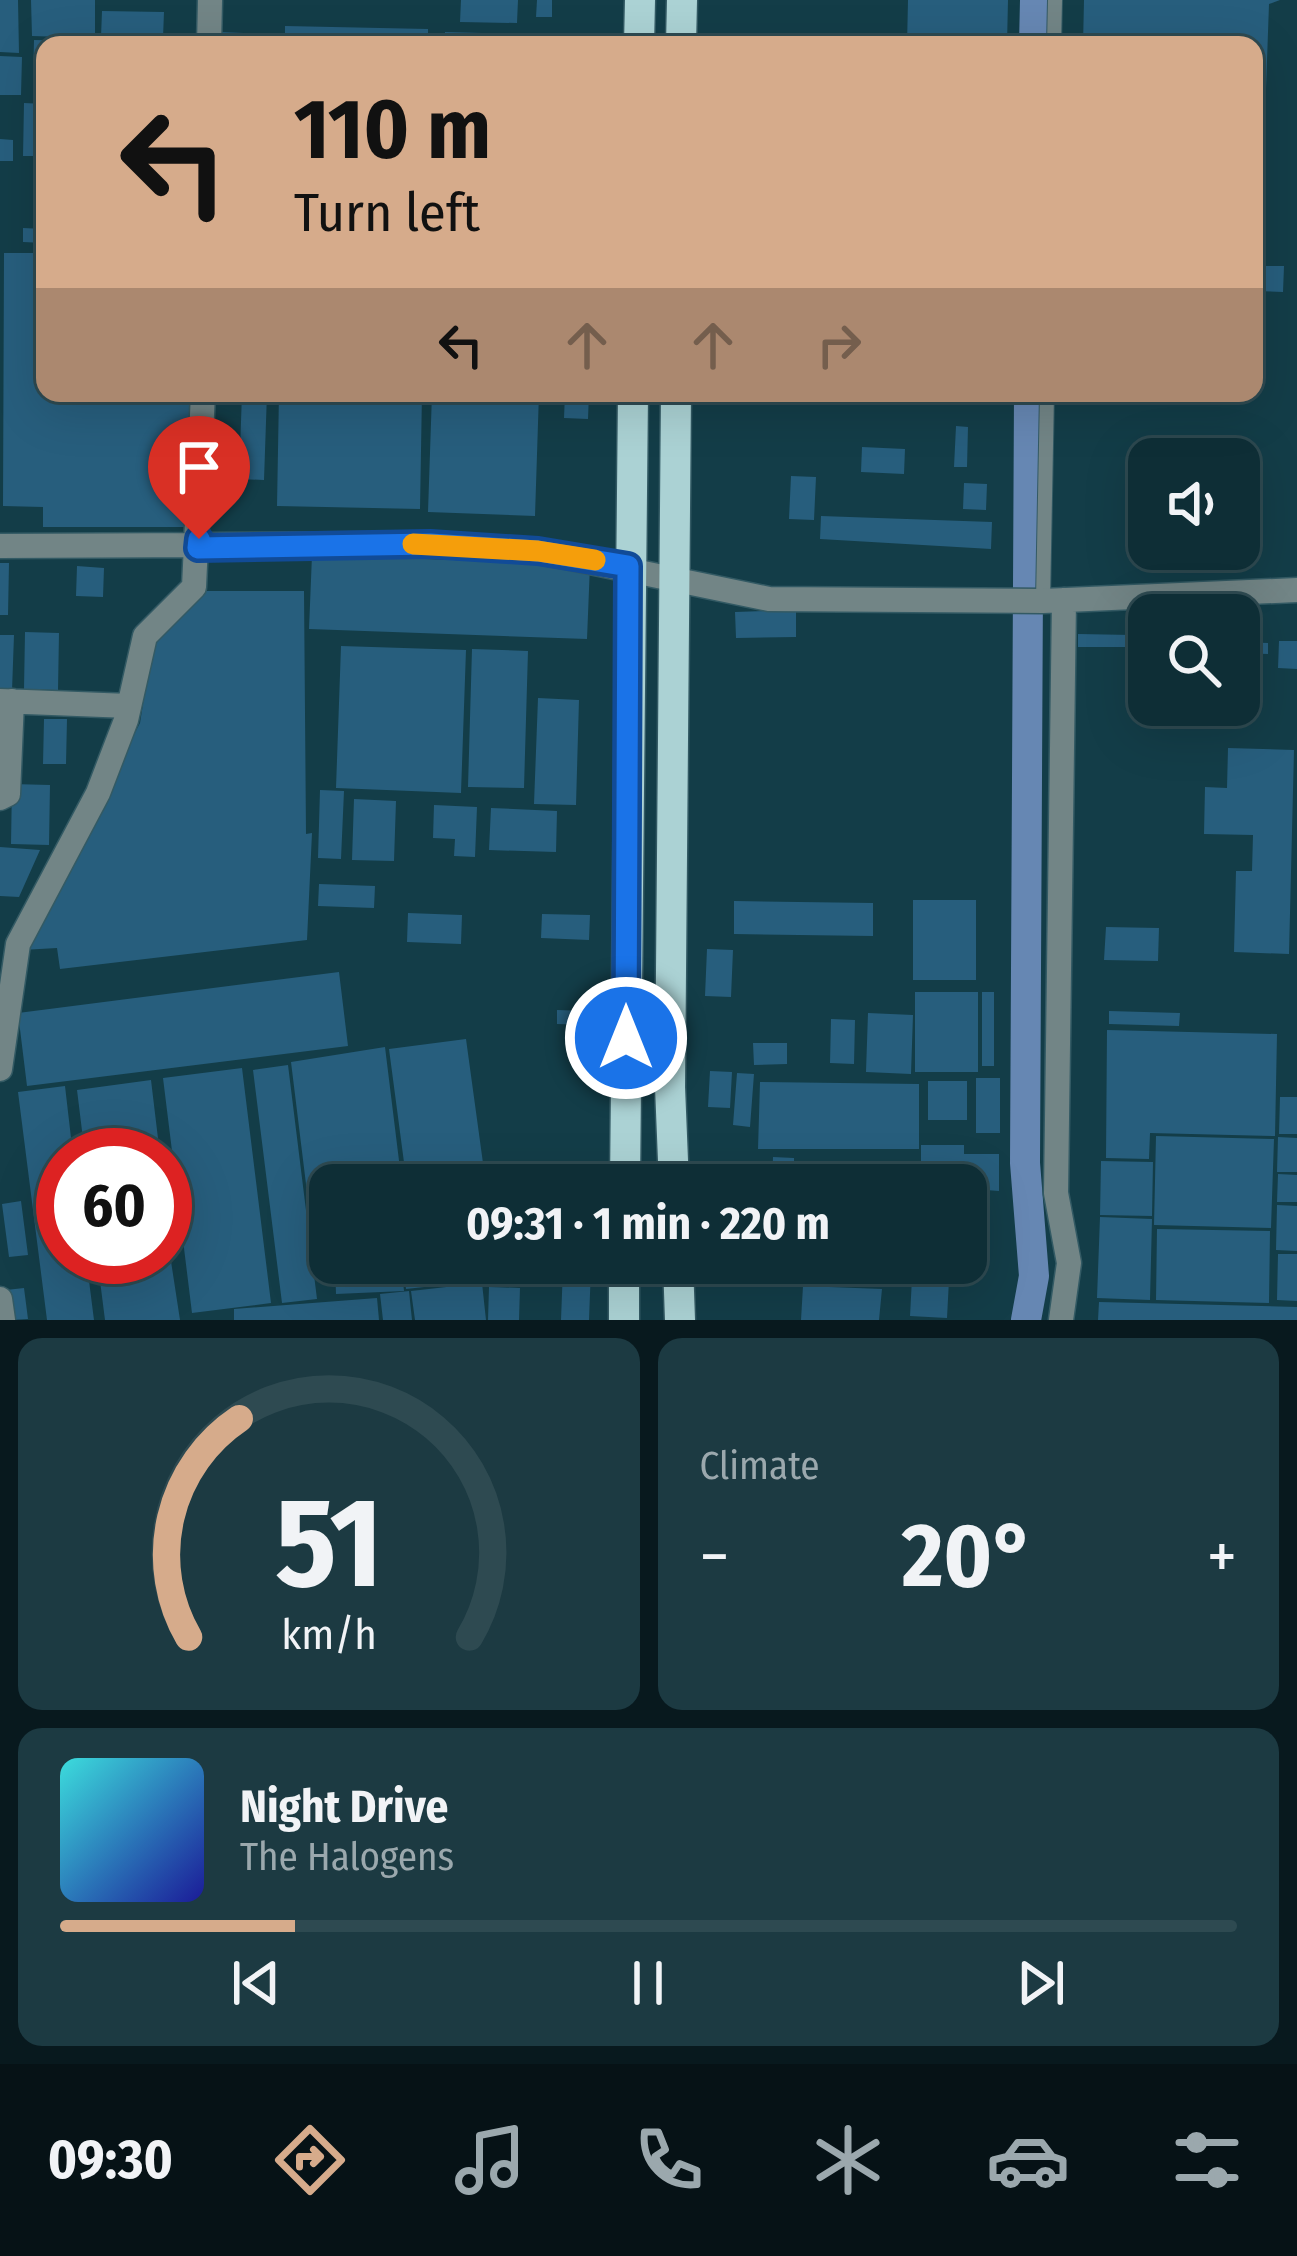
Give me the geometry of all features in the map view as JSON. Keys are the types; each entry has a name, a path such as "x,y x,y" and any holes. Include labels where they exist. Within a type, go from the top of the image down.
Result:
{"main road":[{"path":"639,36 640,0"},
{"path":"681,36 682,0"},
{"path":"625,1164 633,402"},
{"path":"673,1164 676,402"},
{"path":"624,1284 624,1320"},
{"path":"679,1284 680,1320"}],"street":[{"path":"208,36 210,1"},
{"path":"0,1069 6,985 18,944 98,793 129,706 145,636 194,587 203,402"},
{"path":"0,547 430,544 538,551 628,566 769,599 1054,601 1297,590"},
{"path":"1054,601 1056,1193 1069,1263 1061,1320"},
{"path":"0,799 8,794 6,701 129,706"},
{"path":"0,1299 3,1320"}],"lane":[{"path":"1054,36 1055,0"},
{"path":"1047,402 1054,601"}],"building":[{"path":"0,0 18,0 19,53 0,52"},
{"path":"31,0 95,0 95,36 32,36"},
{"path":"461,0 518,0 517,23 460,22"},
{"path":"537,0 552,0 552,17 536,17"},
{"path":"908,0 1008,0 1007,36 907,36"},
{"path":"1084,0 1280,0 1269,4 1263,175 1263,36 1083,36"},
{"path":"102,11 164,12 163,36 101,36"},
{"path":"285,26 428,29 428,36 285,36"},
{"path":"219,32 270,34 270,36 219,36"},
{"path":"445,32 551,35 551,36 445,36"},
{"path":"34,40 36,40 36,82"},
{"path":"0,56 22,57 21,95 0,95"},
{"path":"24,103 36,104 36,156 23,156"},
{"path":"0,139 13,140 13,161 0,161"},
{"path":"23,228 36,229 36,243 23,242"},
{"path":"4,253 36,253 36,402 191,402 191,527 43,527 43,507 3,506"},
{"path":"1263,266 1284,266 1283,292 1263,291"},
{"path":"242,402 267,402 264,480 239,479"},
{"path":"279,402 422,402 420,509 277,506"},
{"path":"432,402 539,402 535,516 428,512"},
{"path":"565,402 589,402 588,419 564,418"},
{"path":"956,426 968,427 967,467 954,467"},
{"path":"862,447 905,449 904,474 861,472"},
{"path":"791,476 816,477 814,520 789,519"},
{"path":"964,483 987,484 986,510 963,509"},
{"path":"821,516 992,522 991,549 820,539"},
{"path":"312,555 590,565 587,639 309,629"},
{"path":"0,563 9,563 8,615 0,615"},
{"path":"77,566 104,568 103,597 76,596"},
{"path":"195,591 304,591 306,834 312,833 307,940 60,969 57,948 22,950 140,723 154,634"},
{"path":"796,610 796,637 736,638 735,612"},
{"path":"25,632 59,633 58,690 24,689"},
{"path":"1078,634 1128,635 1128,647 1078,647"},
{"path":"0,635 14,635 12,691 0,691"},
{"path":"1279,641 1297,641 1297,669 1278,668"},
{"path":"341,646 466,650 461,793 336,788"},
{"path":"472,649 528,651 524,788 468,787"},
{"path":"538,698 579,700 576,805 534,804"},
{"path":"44,719 67,719 66,764 43,764"},
{"path":"1228,748 1294,750 1289,954 1234,952 1236,871 1252,871 1253,835 1204,834 1205,787 1227,788"},
{"path":"12,784 50,785 49,845 11,844"},
{"path":"320,790 344,791 341,859 318,858"},
{"path":"354,799 396,801 394,861 352,860"},
{"path":"434,805 477,807 475,857 454,856 455,839 433,838"},
{"path":"491,808 557,811 556,852 489,850"},
{"path":"0,847 40,850 19,897 0,896"},
{"path":"319,884 375,886 374,908 318,906"},
{"path":"913,900 976,900 976,980 913,980"},
{"path":"734,901 873,903 873,936 734,934"},
{"path":"408,913 462,915 461,944 407,942"},
{"path":"542,914 590,915 589,940 541,938"},
{"path":"1106,927 1159,928 1158,961 1104,960"},
{"path":"707,949 733,950 731,997 705,996"},
{"path":"339,972 348,1046 27,1086 18,1013"},
{"path":"915,992 978,992 978,1072 915,1072"},
{"path":"982,992 994,992 994,1066 982,1066"},
{"path":"557,1010 588,1011 588,1025 557,1024"},
{"path":"1109,1011 1180,1013 1179,1026 1109,1024"},
{"path":"868,1013 913,1015 911,1074 866,1072"},
{"path":"831,1019 855,1020 854,1064 830,1063"},
{"path":"1107,1030 1277,1034 1275,1136 1150,1133 1149,1159 1106,1158"},
{"path":"466,1039 483,1164 404,1164 389,1049"},
{"path":"753,1043 787,1043 787,1064 754,1065"},
{"path":"385,1047 399,1164 309,1164 309,1209 291,1062"},
{"path":"288,1065 309,1234 309,1284 315,1284 317,1299 282,1303 253,1070"},
{"path":"242,1068 271,1303 192,1313 192,1128 169,1128 163,1078"},
{"path":"710,1071 732,1072 730,1108 708,1107"},
{"path":"737,1073 754,1074 750,1127 733,1125"},
{"path":"976,1078 1000,1078 1000,1133 976,1133"},
{"path":"151,1080 157,1128 82,1128 77,1090"},
{"path":"928,1081 967,1081 967,1120 928,1120"},
{"path":"760,1082 919,1084 919,1149 758,1149"},
{"path":"65,1086 70,1128 36,1128 36,1234 18,1092"},
{"path":"1280,1097 1297,1097 1297,1134 1279,1134"},
{"path":"1156,1136 1274,1139 1271,1228 1154,1225"},
{"path":"1278,1137 1297,1138 1297,1172 1277,1172"},
{"path":"921,1145 964,1145 964,1154 999,1154 999,1191 987,1190 987,1164 921,1164"},
{"path":"773,1157 794,1158 794,1164 773,1164"},
{"path":"1101,1161 1153,1162 1152,1216 1100,1215"},
{"path":"1278,1174 1297,1175 1297,1202 1277,1202"},
{"path":"21,1201 28,1255 9,1257 2,1204"},
{"path":"1277,1205 1297,1206 1297,1251 1276,1250"},
{"path":"1100,1217 1152,1219 1150,1300 1097,1298"},
{"path":"1157,1229 1270,1231 1269,1303 1156,1300"},
{"path":"1278,1254 1297,1254 1297,1301 1277,1300"},
{"path":"42,1284 89,1284 94,1320 47,1320"},
{"path":"100,1284 174,1284 180,1320 105,1320"},
{"path":"336,1284 403,1284 404,1291 336,1294"},
{"path":"405,1284 452,1284 406,1289"},
{"path":"482,1284 486,1320 415,1320 411,1291"},
{"path":"562,1284 590,1284 589,1320 561,1320"},
{"path":"912,1284 949,1284 947,1318 910,1316"},
{"path":"803,1286 882,1289 879,1320 801,1320"},
{"path":"489,1287 520,1288 519,1320 488,1320"},
{"path":"24,1288 28,1319 10,1320 6,1290"},
{"path":"409,1291 412,1320 383,1320 380,1294"},
{"path":"377,1298 379,1320 234,1320 234,1309"},
{"path":"1099,1302 1297,1307 1297,1320 1098,1320"}],"waterway":[{"path":"1034,36 1035,0"},
{"path":"1026,1320 1034,1276 1025,1163 1029,402"}],"slow traffic":[{"path":"413,544 538,551 595,560"}],"route":[{"path":"199,539 198,548 466,546 538,551 628,566 626,1038"}]}
